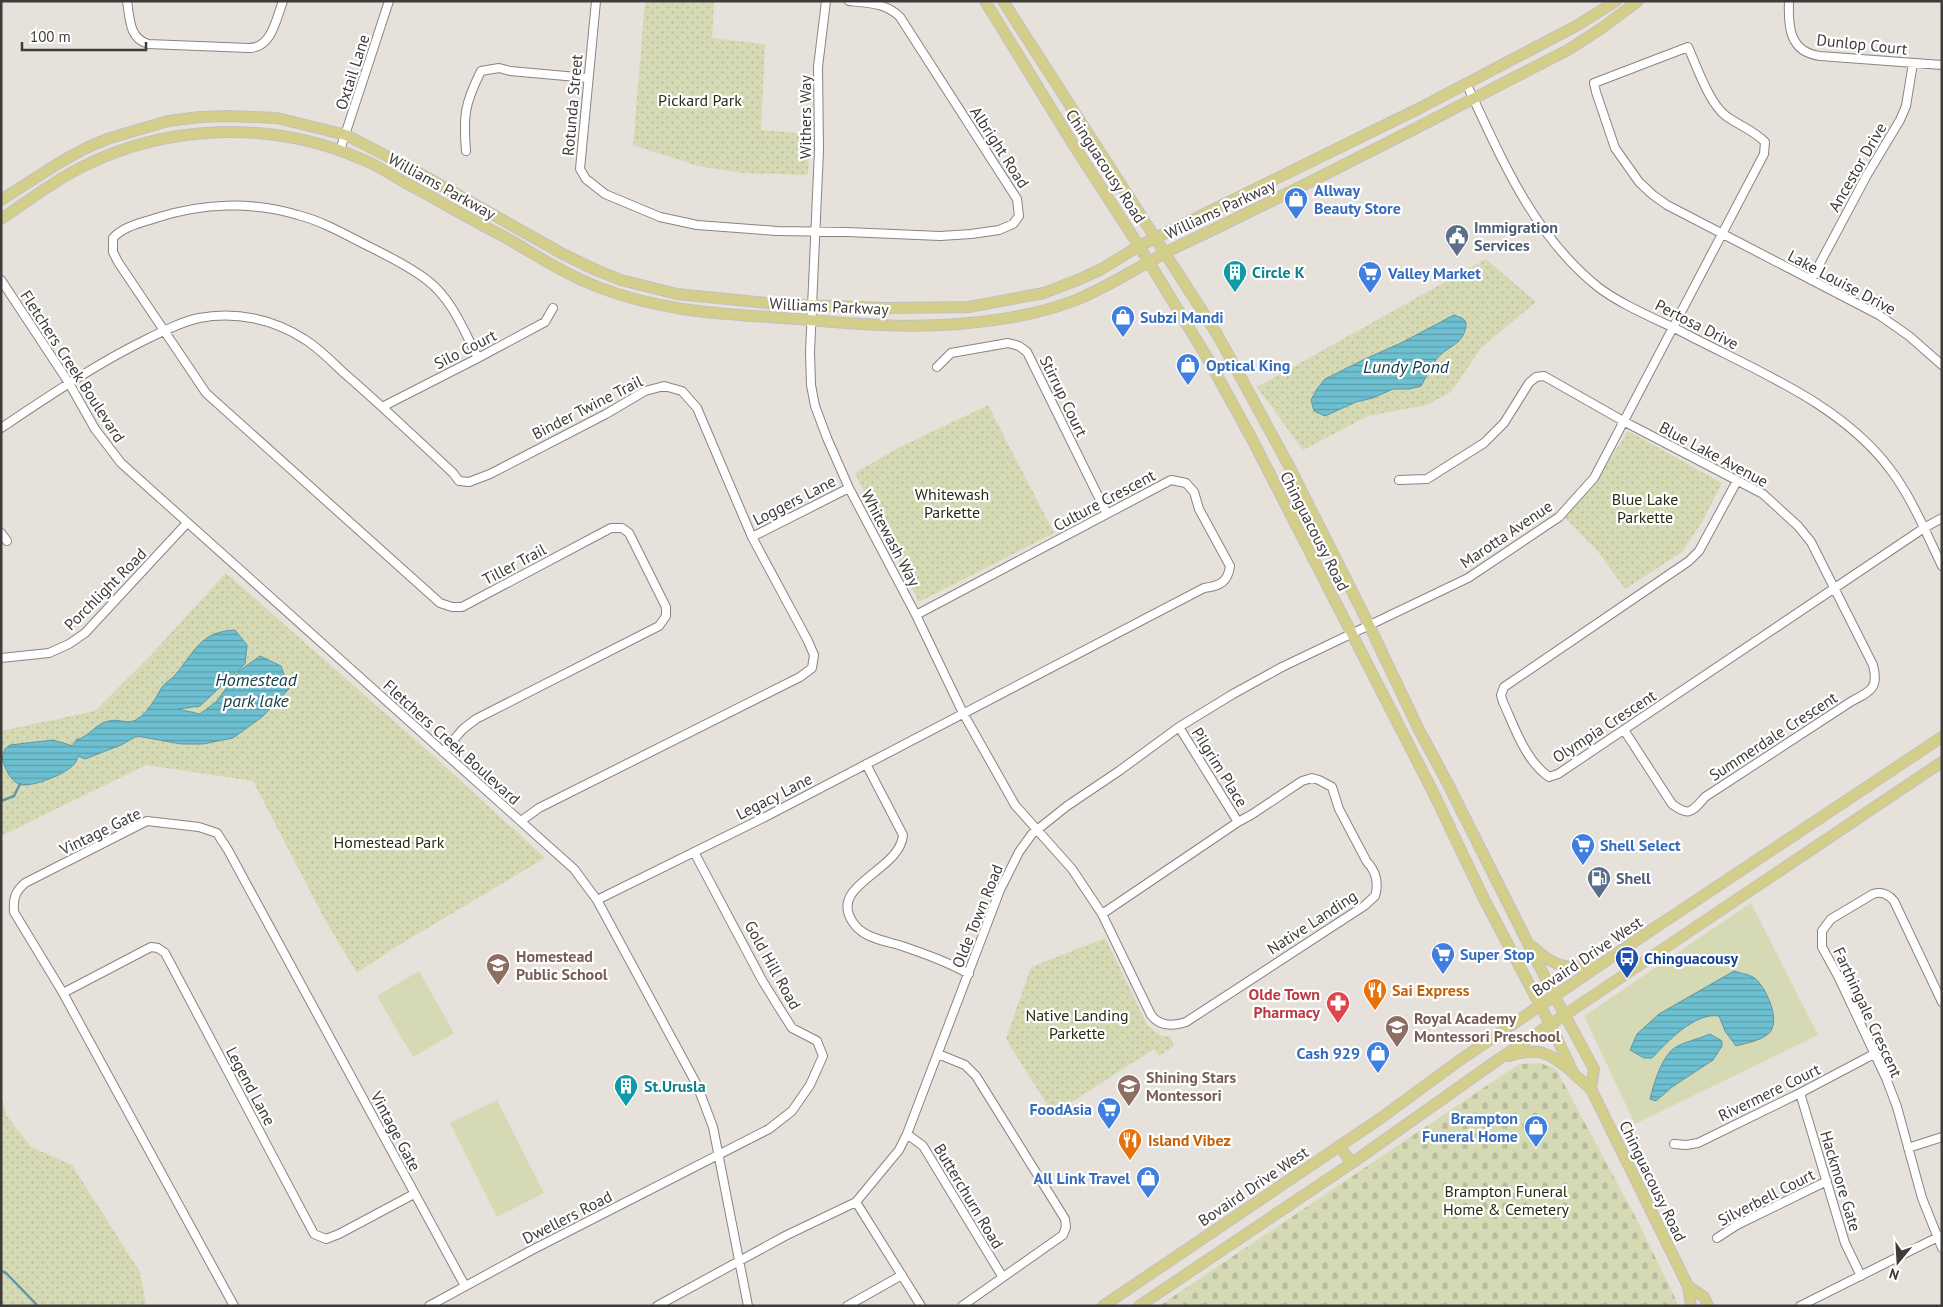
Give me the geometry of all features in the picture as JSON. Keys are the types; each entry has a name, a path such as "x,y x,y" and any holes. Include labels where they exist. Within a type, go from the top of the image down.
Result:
{"main road":[{"name":"Chinguacousy Road","path":"985,1 1208,359 1253,441 1574,1074 1591,1089 1688,1286 1691,1306"},
{"name":"Chinguacousy Road","path":"1003,1 1217,334 1289,466 1369,625 1418,728 1555,997 1594,1068 1591,1089"},
{"name":"Williams Parkway","path":"1,200 84,149 138,129 168,121 200,117 277,118 346,135 412,169 563,254 621,280 677,294 712,299 812,305 969,307 1044,293 1100,270 1139,246 1418,109 1578,25 1616,1"},
{"name":"Williams Parkway","path":"1,219 77,169 109,155 167,138 204,132 243,131 281,136 340,150 362,159 582,281 641,302 673,309 812,321 901,326 940,325 1004,319 1078,299 1164,253 1252,212 1568,50 1638,1"},
{"name":"Bovaird Drive West","path":"1103,1306 1339,1146 1460,1060 1942,737"},
{"path":"1139,1306 1352,1163 1564,1014 1942,762"},
{"path":"1527,941 1543,957 1558,965 1566,967 1601,965"},
{"path":"1499,1059 1533,1051 1555,1057 1574,1074"},
{"path":"1339,1146 1352,1163"},
{"name":"Chinguacousy Road","path":"1688,1286 1704,1297 1708,1306"}],"street":[{"path":"127,1 132,31 141,42 148,44 249,48 256,48 268,39 283,1"},
{"name":"Oxtail Lane","path":"340,150 390,1"},
{"name":"Rotunda Street","path":"596,1 580,169 592,186 605,194 660,217 697,225 816,233"},
{"name":"Withers Way","path":"816,233 819,150 818,67 826,1"},
{"name":"Albright Road","path":"816,233 847,232 940,236 999,230 1013,224 1019,216 1017,199 900,17 892,10 880,5 849,1"},
{"name":"Dunlop Court","path":"1789,1 1789,27 1795,43 1809,53 1820,56 1942,65"},
{"name":"Lake Louise Drive","path":"1722,234 1764,154 1766,142 1756,132 1725,115 1718,107 1688,47 1594,84 1615,148 1639,182 1667,205 1722,234 1889,321 1942,365"},
{"name":"Ancestor Drive","path":"1811,280 1867,175 1900,120 1906,106 1913,62"},
{"path":"466,151 464,114 471,91 481,71 499,68 588,78"},
{"name":"Pertosa Drive","path":"1466,83 1520,194 1535,219 1566,258 1599,288 1792,389 1849,426 1872,447 1909,497 1942,566"},
{"name":"Tiller Trail","path":"444,752 463,729 476,719 659,626 666,616 666,607 629,533 622,528 611,528 462,607 452,607 440,603 206,393 118,262 113,252 113,238 122,229 166,214 206,206 254,205 300,215 368,246 403,264 428,280 445,297 478,358"},
{"name":"Whitewash Way","path":"816,233 812,305 811,385 815,406 849,488 916,614 963,714 1015,805 1038,829"},
{"name":"Marotta Avenue","path":"1351,633 1468,578 1559,517 1594,478 1722,234"},
{"name":"Fletchers Creek Boulevard","path":"1,280 69,383 96,430 121,463 574,869 597,900 696,1085 713,1127 748,1306"},
{"name":"Silo Court","path":"382,407 545,322 553,308"},
{"name":"Binder Twine Trail","path":"1,428 69,383 122,352 164,331 198,318 222,316 253,317 276,324 305,339 382,407 453,473 459,481 469,482 490,474 606,414 645,391 664,386 682,391 697,408 752,537 808,641 814,656 812,668 800,678 539,808 521,822"},
{"name":"Stirrup Court","path":"937,367 951,353 980,348 1008,344 1019,346 1027,352 1107,514"},
{"name":"Blue Lake Avenue","path":"1399,480 1427,479 1484,443 1504,423 1525,388 1536,377 1544,376 1625,422 1763,494 1798,526 1811,542 1836,588"},
{"name":"Culture Crescent","path":"916,614 1158,487 1164,482 1172,480 1186,483 1194,492 1199,509 1227,558 1230,566 1229,574 1224,582 1217,586 1204,588 963,714"},
{"name":"Olympia Crescent","path":"1737,481 1699,551 1689,560 1504,687 1501,695 1502,702 1529,756 1538,769 1549,777 1558,774 1924,528 1942,518"},
{"name":"Loggers Lane","path":"752,537 849,488"},
{"name":"Porchlight Road","path":"1,658 49,653 69,644 85,633 187,524"},
{"path":"1,533 7,541"},
{"name":"Summerdale Crescent","path":"1624,730 1672,804 1682,812 1687,812 1695,808 1705,797 1870,691 1875,684 1876,676 1873,665 1836,588"},
{"name":"Olde Town Road","path":"740,1262 785,1236 856,1202 899,1150 907,1134 1000,890 1019,852 1032,834 1067,806 1119,771 1179,726 1233,694 1351,633"},
{"name":"Legacy Lane","path":"597,900 768,816 963,714"},
{"name":"Pilgrim Place","path":"1179,726 1238,822"},
{"path":"866,764 903,835 902,844 895,855 856,887 847,903 848,912 860,931 952,965 969,974"},
{"name":"Native Landing","path":"1038,829 1072,869 1102,914 1151,1015 1159,1022 1177,1025 1186,1022 1364,906 1375,896 1376,880 1374,871 1367,862 1339,809 1332,787 1326,782 1312,778 1302,781 1238,822 1102,914"},
{"name":"Vintage Gate","path":"234,1306 63,992 14,912 13,900 16,891 25,883 147,821 199,827 217,833 465,1286"},
{"name":"Gold Hill Road","path":"694,852 762,980 778,1006 792,1028 817,1041 823,1056 810,1085 792,1111 769,1129 719,1154"},
{"name":"Farthingale Crescent","path":"1942,1002 1889,895 1880,892 1873,894 1831,919 1822,931 1822,947 1838,976 1897,1107 1924,1204 1940,1236 1942,1248"},
{"name":"Legend Lane","path":"63,992 151,947 158,948 165,953 314,1234 326,1238 339,1234 414,1194"},
{"path":"938,1054 965,1065 976,1076 1065,1219 1066,1227 1063,1236 1002,1276 962,1306"},
{"name":"Rivermere Court","path":"1674,1144 1698,1143 1874,1054"},
{"name":"Hackmore Gate","path":"1800,1093 1828,1181 1845,1243 1862,1276"},
{"name":"Butterchurn Road","path":"907,1134 923,1146 1002,1276"},
{"path":"1908,1148 1942,1137"},
{"name":"Dwellers Road","path":"429,1306 719,1154"},
{"name":"Silverbell Court","path":"1717,1238 1738,1225 1828,1181"},
{"path":"856,1202 921,1306"},
{"path":"1800,1306 1940,1236"},
{"path":"657,1306 740,1262"},
{"path":"847,1306 902,1275"}],"green space":[{"name":"Pickard Park","path":"645,1 714,1 712,38 765,44 761,130 810,134 808,175 743,173 698,166 633,145"},
{"path":"1486,259 1536,302 1481,348 1451,392 1427,405 1368,416 1303,450 1257,387"},
{"name":"Whitewash Parkette","path":"988,405 1054,533 919,602 855,473 898,448"},
{"name":"Blue Lake Parkette","path":"1628,431 1722,483 1702,522 1682,552 1625,589 1599,553 1565,518 1595,483"},
{"name":"Homestead Park","path":"226,573 437,759 545,858 394,948 357,973 324,918 253,781 146,765 1,836 1,731 95,711 151,655"},
{"path":"1751,903 1818,1035 1635,1124 1584,1016"},
{"name":"Native Landing Parkette","path":"1105,938 1148,1026 1160,1035 1170,1037 1174,1046 1159,1056 1154,1049 1053,1114 1006,1039 1031,967"},
{"path":"419,971 454,1033 413,1057 377,996"},
{"name":"Brampton Funeral Home & Cemetery","path":"1540,1063 1556,1069 1638,1222 1679,1306 1159,1306 1519,1064"},
{"path":"1,1094 6,1115 31,1147 72,1165 140,1272 146,1306 1,1306"},
{"path":"497,1100 544,1193 497,1217 450,1123"}],"water":[{"name":"Lundy Pond","path":"1454,315 1466,322 1463,336 1439,356 1421,386 1409,389 1393,389 1373,398 1356,402 1325,416 1314,411 1311,400 1325,379 1401,343"},
{"name":"Homestead park lake","path":"235,630 247,645 245,664 200,706 178,709 200,714 216,702 239,671 260,656 281,666 289,689 262,717 233,738 203,744 181,744 137,736 121,745 85,759 78,756 71,767 58,775 40,782 19,784 10,776 2,758 5,749 10,745 53,740 73,746 76,740 85,736 104,722 113,720 128,722 135,720 146,712 162,687 176,674 194,650 206,638 223,631"},
{"path":"1734,971 1753,977 1763,987 1771,1004 1774,1021 1772,1029 1768,1034 1757,1040 1736,1046 1725,1031 1719,1016 1710,1016 1691,1023 1665,1044 1652,1058 1644,1058 1630,1050 1637,1034 1659,1014"},
{"path":"1710,1034 1722,1041 1722,1046 1713,1060 1672,1087 1656,1101 1650,1099 1659,1070 1671,1051 1684,1043"}],"waterway":[{"path":"1,801 14,796 20,784"},
{"path":"1,1271 6,1273 38,1306"}],"place":[{"name":"Allway Beauty Store","path":"1296,220"},
{"name":"Immigration Services","path":"1457,257"},
{"name":"Circle K","path":"1235,293"},
{"name":"Valley Market","path":"1370,294"},
{"name":"Subzi Mandi","path":"1123,338"},
{"name":"Optical King","path":"1188,386"},
{"name":"Shell Select","path":"1583,866"},
{"name":"Shell","path":"1599,899"},
{"name":"Super Stop","path":"1443,975"},
{"name":"Chinguacousy","path":"1627,979"},
{"name":"Homestead Public School","path":"498,986"},
{"name":"Sai Express","path":"1375,1011"},
{"name":"Olde Town Pharmacy","path":"1338,1024"},
{"name":"Royal Academy Montessori Preschool","path":"1397,1048"},
{"name":"Cash 929","path":"1378,1074"},
{"name":"St.Urusla","path":"626,1107"},
{"name":"Shining Stars Montessori","path":"1129,1107"},
{"name":"FoodAsia","path":"1109,1130"},
{"name":"Brampton Funeral Home","path":"1536,1148"},
{"name":"Island Vibez","path":"1130,1161"},
{"name":"All Link Travel","path":"1148,1199"}]}
